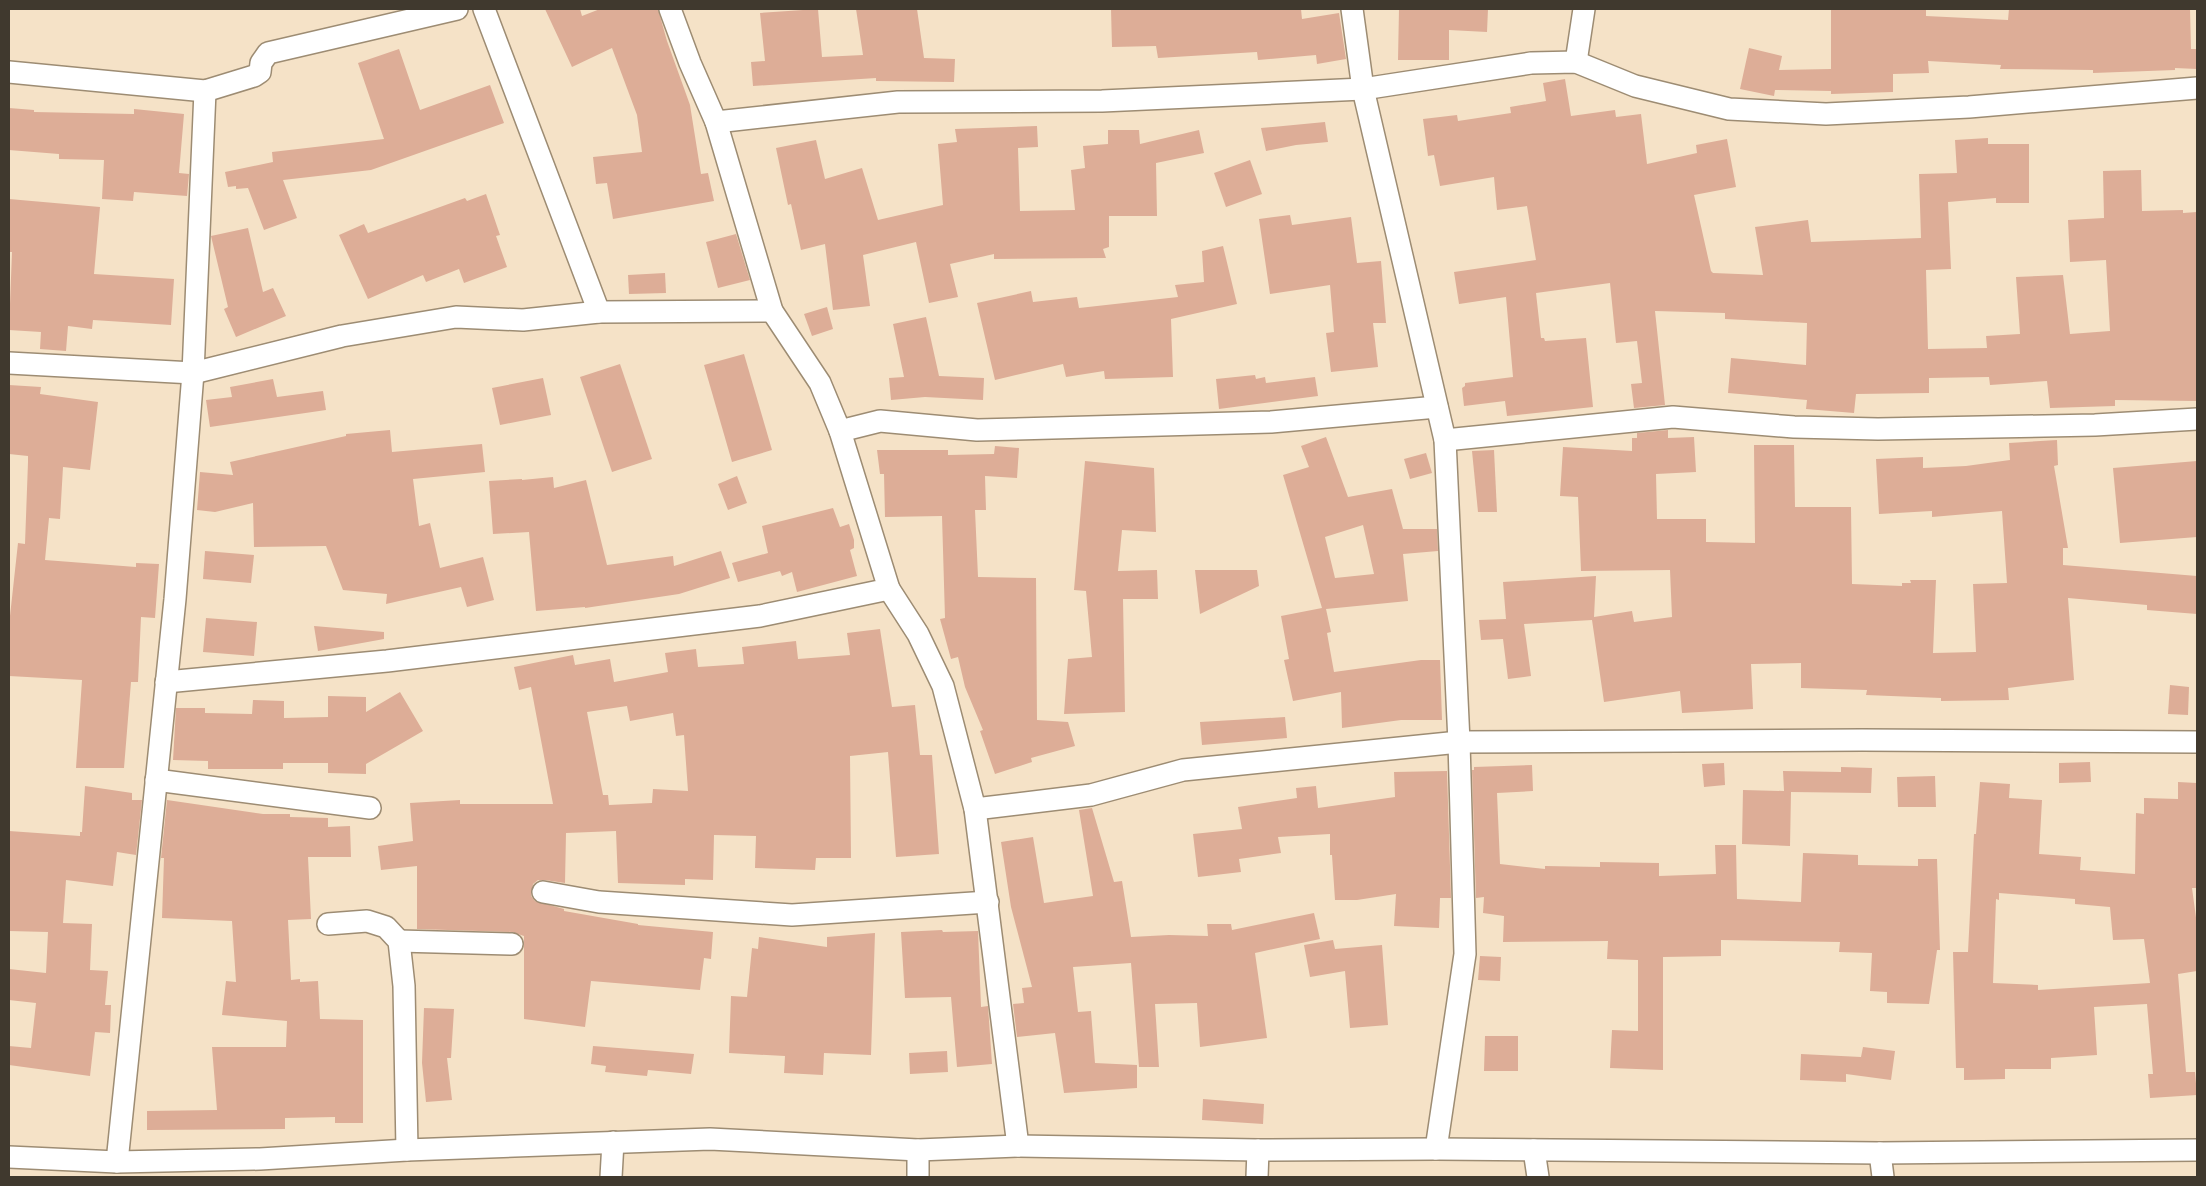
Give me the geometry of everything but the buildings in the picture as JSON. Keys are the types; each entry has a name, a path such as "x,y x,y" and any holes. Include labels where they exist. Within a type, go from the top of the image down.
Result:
{"street":[{"path":"9,72 205,91 254,76 260,72 261,63 268,53 457,9"},
{"path":"484,9 598,312"},
{"path":"670,9 690,63 716,122 772,311 820,383 840,430 889,589 918,634 943,686 975,809 1018,1146"},
{"path":"1352,9 1363,89 1445,440 1459,742 1465,954 1436,1149"},
{"path":"1576,62 1584,9"},
{"path":"716,122 898,102 1102,101 1363,89 1532,63 1576,62 1635,86 1729,109 1826,114 1969,107 2197,88"},
{"path":"117,1162 175,599 193,373 205,91"},
{"path":"9,363 193,373 342,336 456,317 523,320 598,312 772,311"},
{"path":"840,430 880,421 977,430 1261,422 1437,407"},
{"path":"1445,440 1673,417 1794,427 1878,429 2095,425 2197,419"},
{"path":"166,682 387,660 760,616 889,589"},
{"path":"975,809 1090,795 1183,770 1459,742 1872,740 2197,742"},
{"path":"156,780 370,808"},
{"path":"543,892 599,902 792,915 988,902"},
{"path":"328,924 367,921 386,927 399,941 404,986 407,1150"},
{"path":"399,941 512,944"},
{"path":"9,1157 261,1168 407,1150 710,1139 918,1150 1018,1146 1258,1150 1436,1149 1880,1153 2197,1150"},
{"path":"611,1177 613,1142"},
{"path":"918,1150 918,1177"},
{"path":"1257,1177 1258,1150"},
{"path":"1534,1150 1538,1177"},
{"path":"1880,1153 1883,1177"}]}
